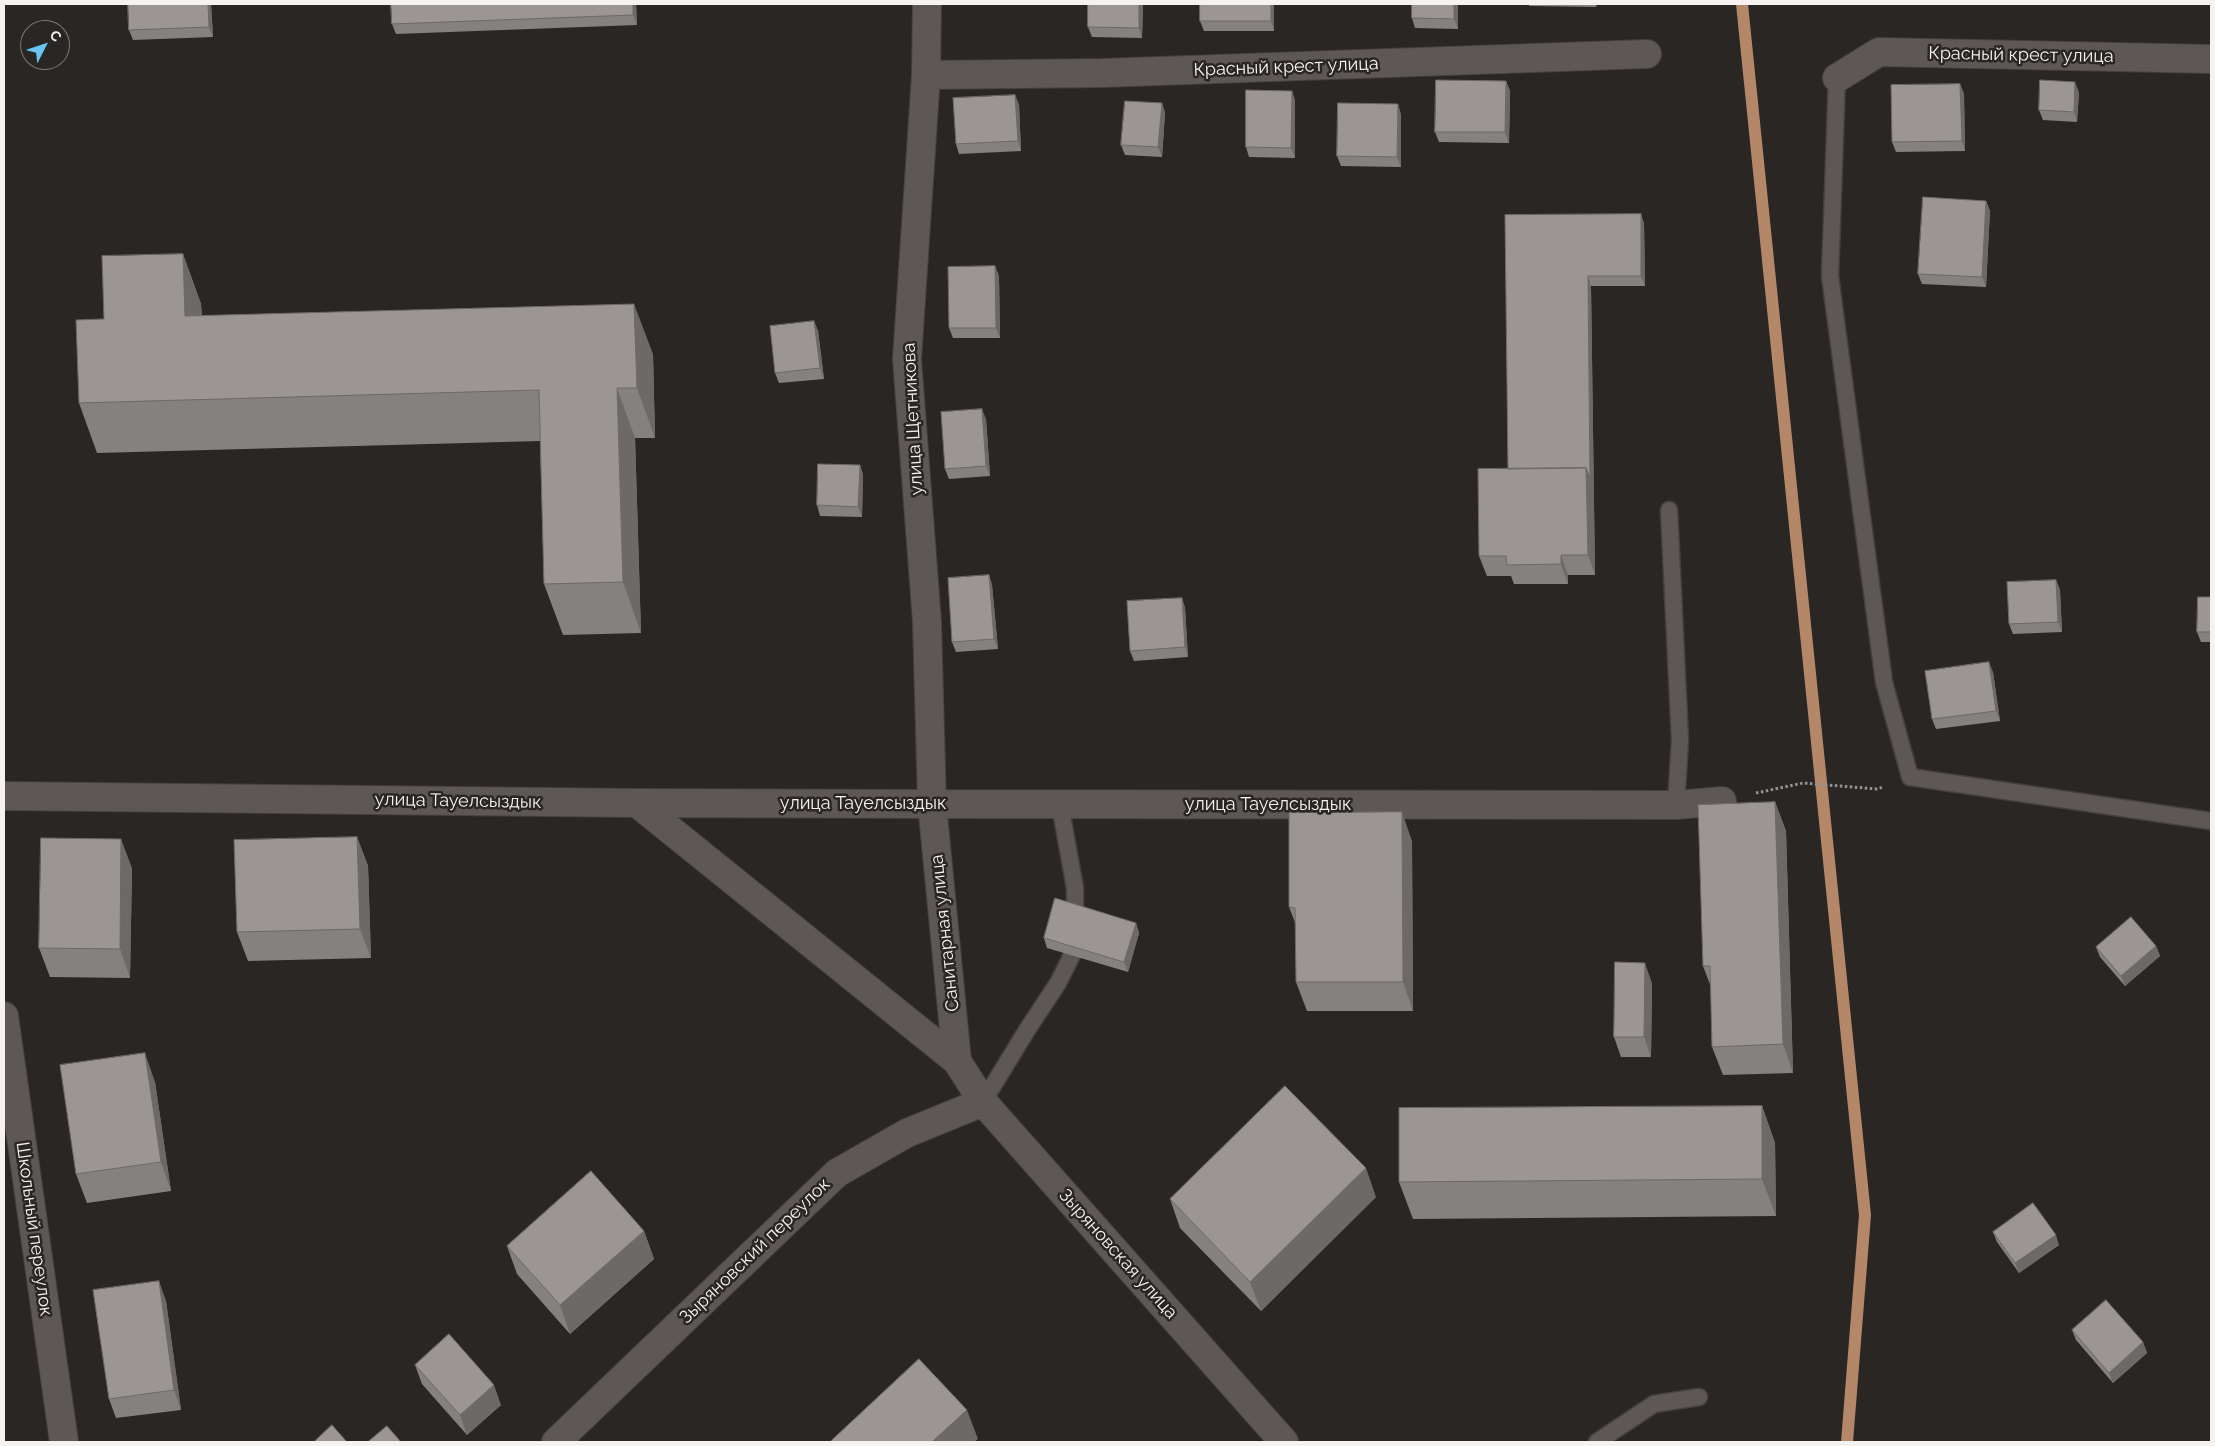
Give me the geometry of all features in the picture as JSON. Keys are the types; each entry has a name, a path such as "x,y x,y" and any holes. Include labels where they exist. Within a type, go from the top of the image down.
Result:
{"street":[{"name":"улица Щетникова","path":"927,4 926,75 907,359 927,622 932,804"},
{"name":"Красный крест улица","path":"1837,78 1879,52 2211,59"},
{"name":"Красный крест улица","path":"926,75 1102,73 1646,54"},
{"name":"улица Тауелсыздык","path":"4,796 637,803 1060,805 1676,804 1722,801"},
{"path":"637,803 957,1061"},
{"name":"Санитарная улица","path":"932,804 957,1061"},
{"name":"Школьный переулок","path":"4,1016 64,1442"},
{"name":"Зыряновская улица","path":"957,1061 983,1102 1284,1442"},
{"name":"Зыряновский переулок","path":"556,1442 836,1173 907,1133 983,1102"}],"lane":[{"path":"1837,78 1830,276 1884,682 1910,777 2211,821"},
{"path":"1669,510 1680,740 1676,804"},
{"path":"983,1102 1058,983 1072,955 1075,888 1060,805"},
{"path":"1597,1442 1654,1404 1699,1397"}],"path":[{"path":"1722,801 1802,783 1877,790 1910,777"}],"building":[{"path":"128,4 208,4 209,27 129,30"},
{"path":"391,4 633,4 633,15 392,24"},
{"path":"1088,4 1139,4 1139,28 1088,27"},
{"path":"1200,4 1271,4 1271,21 1200,21"},
{"path":"1412,4 1454,4 1454,19 1412,18"},
{"path":"1436,80 1506,81 1505,132 1435,132"},
{"path":"2040,80 2075,82 2074,112 2039,110"},
{"path":"1960,84 1962,141 1892,142 1891,85"},
{"path":"1246,90 1292,91 1291,148 1246,147"},
{"path":"1015,95 1018,141 956,144 953,98"},
{"path":"1125,101 1162,103 1158,147 1121,145"},
{"path":"1338,103 1398,104 1397,157 1337,156"},
{"path":"1923,197 1986,201 1982,277 1918,274"},
{"path":"1641,214 1641,276 1588,276 1590,478 1586,468 1508,469 1505,215"},
{"path":"183,254 185,316 634,304 637,388 617,388 623,582 544,584 539,390 79,403 76,320 104,319 102,256"},
{"path":"995,266 996,328 949,328 948,267"},
{"path":"814,321 820,368 775,373 770,326"},
{"path":"982,409 986,466 945,469 941,412"},
{"path":"818,464 860,465 858,507 817,505"},
{"path":"1586,468 1588,555 1561,555 1561,564 1507,565 1506,556 1479,556 1478,469"},
{"path":"989,575 994,639 952,642 948,578"},
{"path":"2056,580 2058,622 2009,624 2007,582"},
{"path":"2198,597 2211,597 2211,632 2197,632"},
{"path":"1182,598 1185,647 1130,651 1127,601"},
{"path":"1989,662 1996,711 1932,719 1925,671"},
{"path":"1775,802 1783,1044 1712,1047 1710,966 1703,966 1698,805"},
{"path":"1402,812 1403,982 1296,982 1295,908 1289,907 1289,813"},
{"path":"357,837 360,929 237,932 234,840"},
{"path":"41,838 121,839 120,949 39,948"},
{"path":"1055,898 1136,923 1124,962 1044,938"},
{"path":"2131,917 2156,946 2121,976 2096,947"},
{"path":"1615,962 1645,963 1644,1037 1614,1037"},
{"path":"145,1053 161,1162 76,1174 60,1065"},
{"path":"1285,1086 1366,1168 1250,1282 1170,1199"},
{"path":"1762,1106 1762,1179 1399,1182 1399,1108"},
{"path":"591,1171 644,1231 560,1305 507,1246"},
{"path":"2033,1203 2056,1235 2015,1263 1993,1232"},
{"path":"159,1281 174,1390 109,1399 93,1290"},
{"path":"2106,1300 2143,1342 2109,1373 2072,1330"},
{"path":"449,1334 494,1385 460,1415 415,1365"},
{"path":"919,1359 967,1410 932,1442 830,1442"},
{"path":"332,1425 347,1442 314,1442"},
{"path":"387,1426 401,1442 368,1442"}],"waterway":[{"path":"1742,4 1865,1215 1847,1442"}]}
